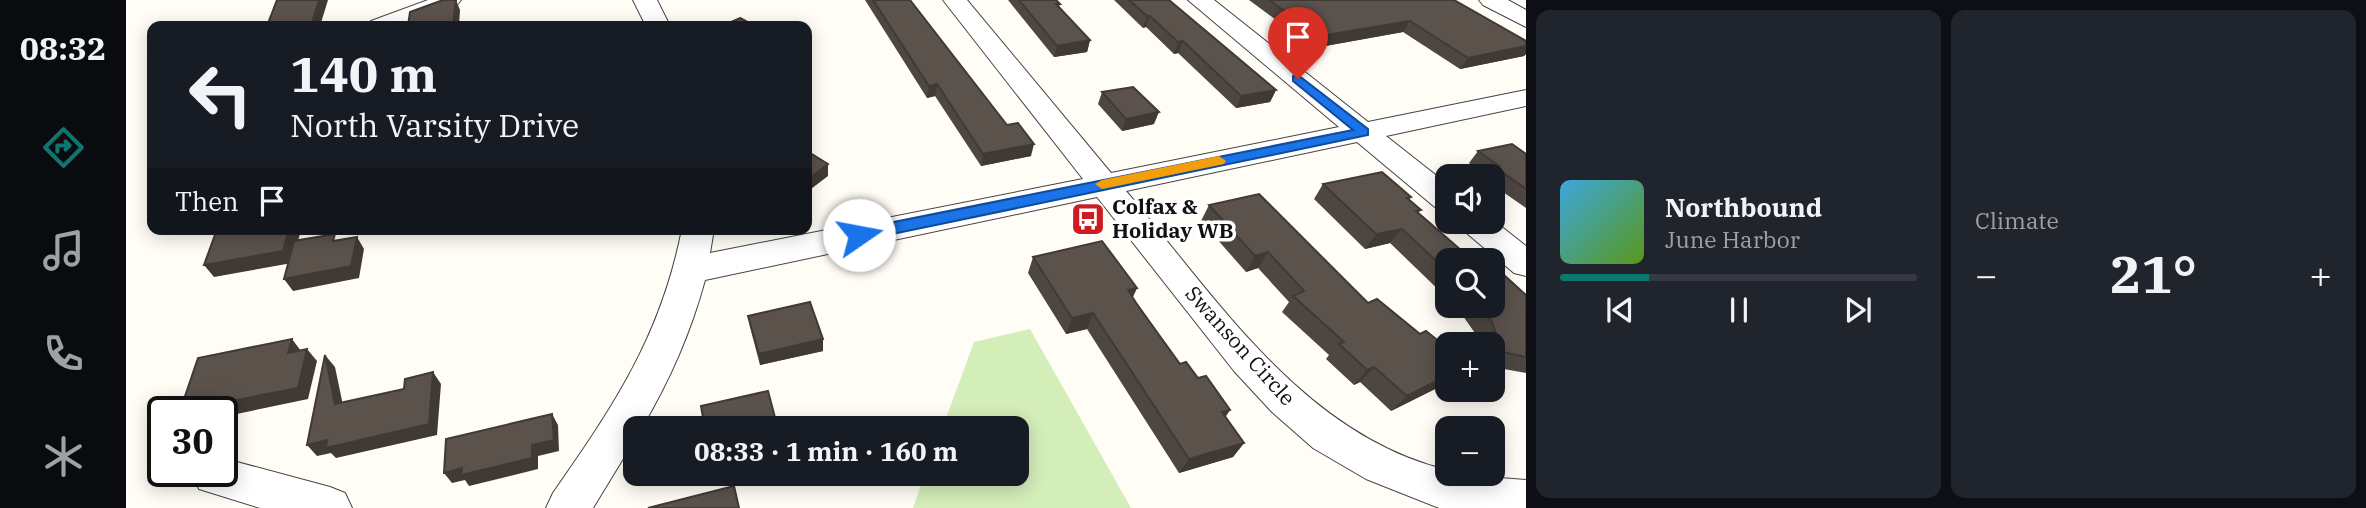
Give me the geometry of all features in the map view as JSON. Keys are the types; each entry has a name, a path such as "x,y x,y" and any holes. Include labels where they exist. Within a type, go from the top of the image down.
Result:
{"street":[{"path":"393,21 449,0"},
{"path":"645,0 656,21"},
{"name":"Swanson Circle","path":"955,0 1221,328 1270,386 1308,421 1373,462 1435,487 1505,503 1526,501"},
{"path":"1200,0 1435,190"},
{"path":"1491,0 1526,20"},
{"path":"690,270 1526,98"},
{"path":"1489,234 1526,264"},
{"path":"568,508 626,422 666,346 690,270 697,235"},
{"path":"238,482 330,508"}],"green space":[{"path":"1030,329 1131,508 913,508 921,486 1029,486 1029,416 947,416 974,342"}],"building":[{"path":"277,0 319,0 313,21 269,21"},
{"path":"443,0 456,0 453,21 409,21 410,12"},
{"path":"873,0 910,0 1007,125 1018,123 1034,144 983,154 937,84 929,86"},
{"path":"1019,0 1056,0 1060,4 1056,4 1090,40 1057,46"},
{"path":"1129,0 1169,0 1276,90 1241,96 1183,41 1178,42"},
{"path":"1269,0 1454,0 1526,41 1526,46 1468,58 1410,21 1320,36"},
{"path":"1133,87 1159,112 1126,119 1102,92"},
{"path":"1512,144 1526,154 1526,189 1505,174 1505,164 1496,164 1478,151"},
{"path":"812,154 828,164 812,176"},
{"path":"1382,172 1411,197 1407,198 1421,210 1416,211 1435,228 1435,234 1442,234 1459,248 1435,248 1435,260 1402,229 1376,234 1323,184"},
{"path":"1259,194 1368,303 1377,299 1420,334 1426,331 1435,338 1435,382 1407,396 1374,367 1367,370 1339,344 1344,342 1293,296 1304,291 1268,252 1255,256 1209,205"},
{"path":"215,235 287,235 283,251 204,265"},
{"path":"329,235 335,235 333,241 357,237 351,266 284,279 294,241"},
{"path":"1102,241 1137,288 1128,290 1136,303 1180,364 1186,362 1198,378 1206,376 1230,410 1222,412 1244,443 1189,459 1093,313 1072,318 1033,257"},
{"path":"1505,276 1526,295 1526,357 1505,353 1505,332 1495,332 1489,318 1505,318"},
{"path":"810,302 823,339 759,354 748,316"},
{"path":"292,339 288,353 307,349 298,388 238,400 238,396 185,396 198,358"},
{"path":"325,355 335,404 404,389 405,379 433,372 429,424 326,448 327,440 307,445"},
{"path":"768,391 775,416 703,416 701,406"},
{"path":"552,414 554,440 532,445 532,458 461,475 462,468 444,473 446,439"},
{"path":"734,486 739,508 648,508"}],"slow traffic":[{"path":"1102,184 1219,161"}],"place":[{"name":"Colfax & Holiday WB","path":"1088,219"}],"route":[{"path":"859,235 1363,132 1298,79"}]}
